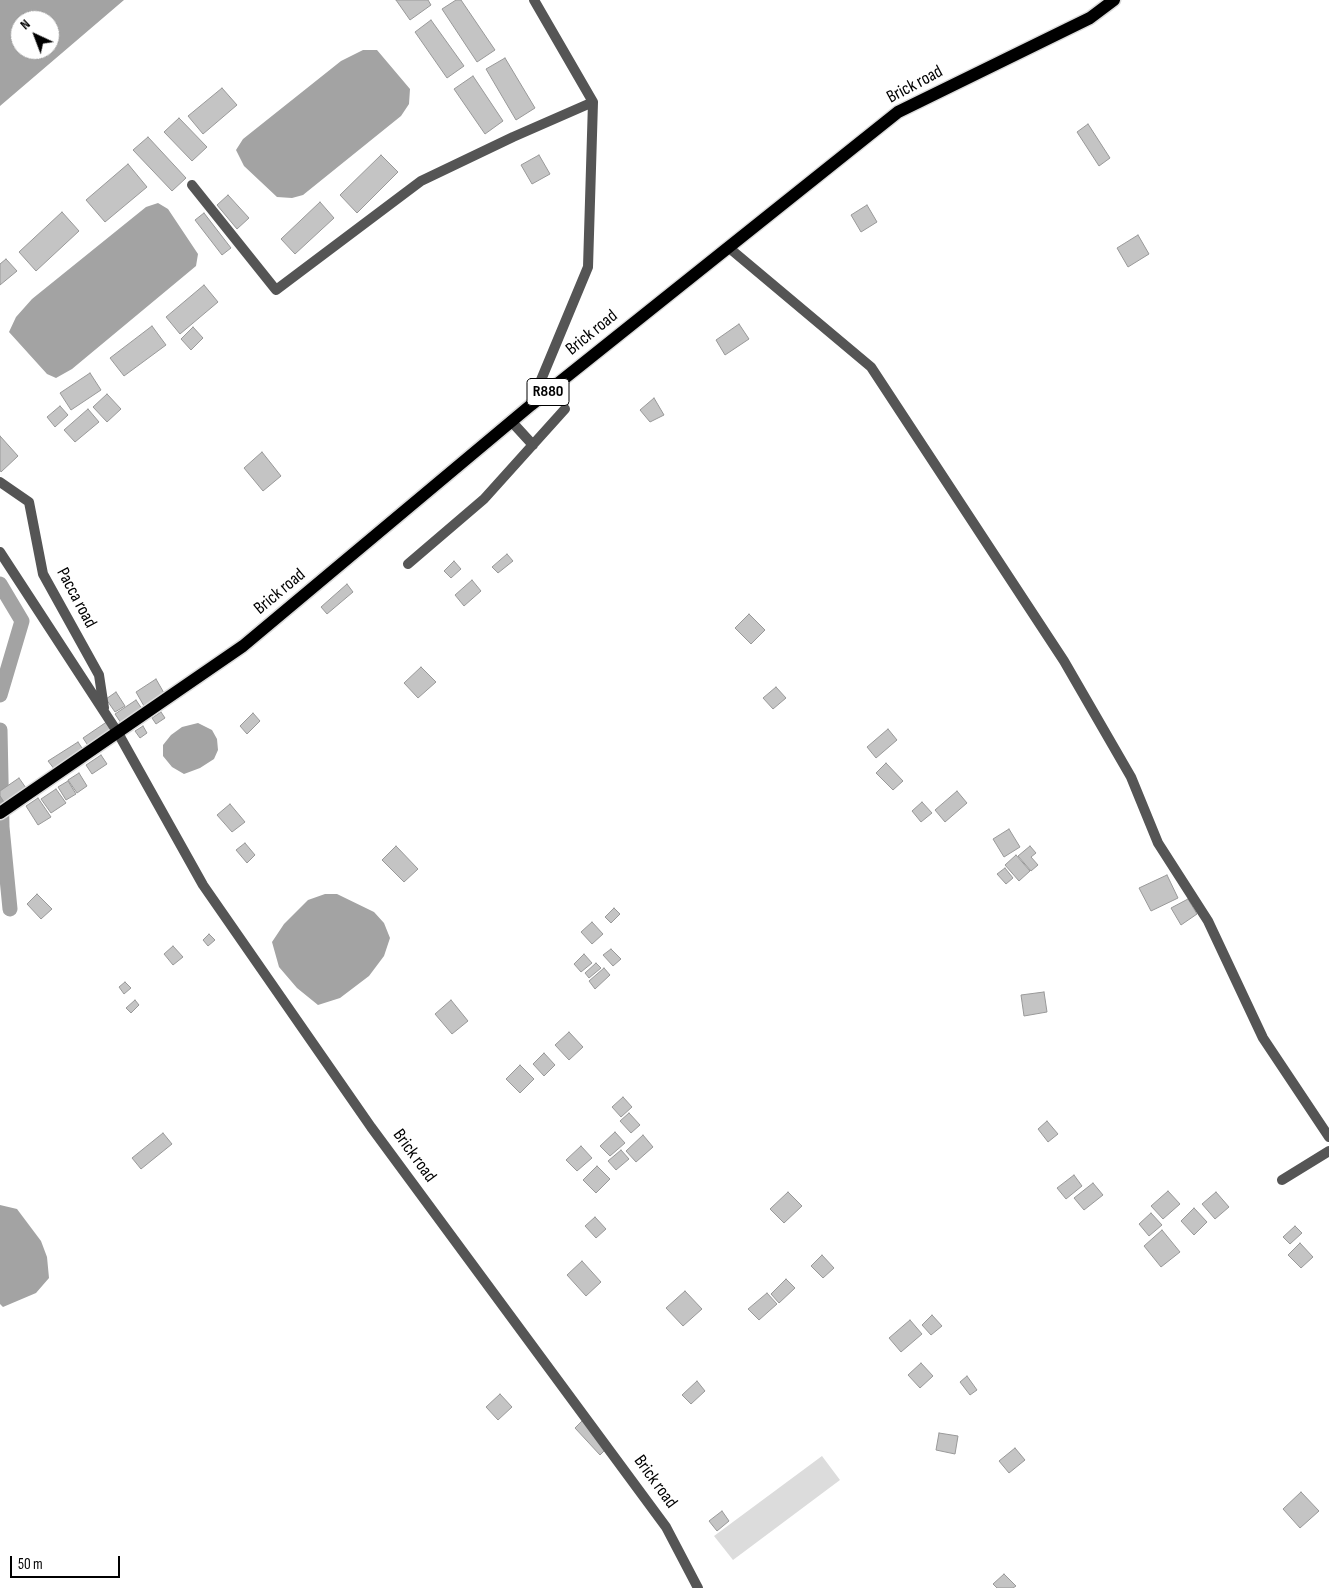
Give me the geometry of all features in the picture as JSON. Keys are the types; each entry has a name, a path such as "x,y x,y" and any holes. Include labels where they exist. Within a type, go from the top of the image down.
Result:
{"main road":[{"name":"Brick road","path":"0,813 243,646 511,421 898,112 1090,18 1114,0"}],"street":[{"path":"531,405 588,267 594,102 534,0"},
{"path":"192,186 276,290 421,182 513,137 594,102"},
{"path":"728,247 871,367 1064,661 1131,777 1158,843 1208,921 1263,1038 1329,1137"},
{"path":"408,564 484,499 565,409"},
{"path":"511,421 533,445"},
{"name":"Pacca road","path":"0,482 29,502 43,574 99,675 104,712"},
{"name":"Brick road","path":"0,552 118,733 203,885 371,1127 666,1527 698,1588"},
{"path":"1282,1180 1329,1151"}],"shaded area":[{"path":"0,0 124,0 60,55 60,10 10,10 10,60 54,60 0,106"},
{"path":"363,50 377,50 410,89 409,104 401,116 303,195 292,198 277,197 244,166 236,150 243,139 341,61"},
{"path":"158,203 168,209 198,254 196,266 72,369 56,378 47,374 9,332 16,317 32,299 146,207"},
{"path":"198,723 212,730 217,739 218,750 214,759 200,768 184,774 172,767 163,756 163,745 171,735 182,727"},
{"path":"325,894 337,894 374,912 384,923 390,938 384,956 369,976 340,998 318,1005 297,988 279,967 272,942 284,924 308,900"},
{"path":"0,1205 17,1209 41,1241 47,1257 49,1278 36,1293 3,1307 0,1304"},
{"path":"822,1456 840,1480 733,1560 714,1536"}],"building":[{"path":"396,0 428,0 431,5 410,20"},
{"path":"456,0 461,0 495,50 477,62 442,9"},
{"path":"431,20 464,66 447,78 415,32"},
{"path":"505,58 535,108 516,120 486,69"},
{"path":"473,76 503,121 485,134 454,89"},
{"path":"222,88 237,105 203,134 188,116"},
{"path":"179,118 207,147 192,161 164,132"},
{"path":"1088,124 1110,158 1099,166 1077,132"},
{"path":"148,137 186,178 172,191 133,150"},
{"path":"381,155 398,172 357,213 340,195"},
{"path":"539,155 550,174 532,184 521,165"},
{"path":"128,164 147,187 105,222 86,200"},
{"path":"228,195 249,218 237,229 217,205"},
{"path":"320,202 334,218 295,254 281,239"},
{"path":"867,205 877,222 861,232 851,215"},
{"path":"62,212 79,231 36,271 19,252"},
{"path":"204,213 231,248 222,255 195,220"},
{"path":"1138,235 1149,254 1128,267 1117,248"},
{"path":"6,259 17,271 0,285 0,264"},
{"path":"204,285 218,302 180,334 166,317"},
{"path":"739,324 749,339 725,355 716,340"},
{"path":"152,326 166,345 124,376 110,358"},
{"path":"193,327 203,338 191,350 181,339"},
{"path":"90,373 101,390 71,410 60,393"},
{"path":"107,394 121,409 107,422 93,407"},
{"path":"654,398 664,415 650,422 640,410"},
{"path":"60,406 68,415 55,427 47,417"},
{"path":"88,409 99,422 75,442 64,430"},
{"path":"0,436 18,456 1,472 0,470"},
{"path":"262,452 281,476 263,491 244,468"},
{"path":"507,554 513,561 498,573 492,567"},
{"path":"454,561 461,569 451,578 444,571"},
{"path":"472,580 481,591 464,606 455,595"},
{"path":"347,584 353,592 327,614 321,607"},
{"path":"749,614 765,630 751,644 735,628"},
{"path":"421,667 436,682 418,698 404,683"},
{"path":"156,679 164,693 144,706 136,692"},
{"path":"776,687 786,698 773,709 763,698"},
{"path":"116,692 125,706 115,712 106,699"},
{"path":"136,700 142,709 121,723 115,714"},
{"path":"161,712 165,718 156,724 152,718"},
{"path":"253,713 260,721 247,734 240,726"},
{"path":"108,721 114,731 89,747 83,738"},
{"path":"143,726 147,733 140,738 135,731"},
{"path":"888,729 897,740 876,758 867,747"},
{"path":"78,742 84,751 55,770 48,761"},
{"path":"101,755 107,764 92,774 86,765"},
{"path":"886,763 903,781 893,790 876,773"},
{"path":"79,773 87,786 77,793 68,780"},
{"path":"19,778 26,788 4,802 0,796 0,791"},
{"path":"68,781 76,794 66,800 58,787"},
{"path":"56,789 66,803 51,813 41,799"},
{"path":"957,791 967,803 945,822 935,810"},
{"path":"38,798 51,817 38,825 26,806"},
{"path":"922,802 932,813 921,822 912,811"},
{"path":"230,804 245,822 232,832 217,815"},
{"path":"1009,829 1020,847 1004,857 993,839"},
{"path":"245,843 255,855 247,863 236,850"},
{"path":"396,846 418,869 404,882 382,860"},
{"path":"1030,846 1036,853 1031,857 1038,865 1031,871 1018,856"},
{"path":"1016,855 1030,871 1019,881 1005,865"},
{"path":"1005,868 1013,878 1006,884 997,874"},
{"path":"1167,875 1178,898 1151,911 1139,888"},
{"path":"37,894 52,909 41,919 27,904"},
{"path":"1188,899 1197,914 1181,925 1171,908"},
{"path":"614,908 620,914 611,923 605,917"},
{"path":"592,922 603,934 592,944 581,932"},
{"path":"209,934 215,940 208,946 203,940"},
{"path":"173,946 183,957 173,965 164,954"},
{"path":"611,949 621,959 613,966 603,955"},
{"path":"584,954 592,963 581,972 574,964"},
{"path":"596,963 601,968 589,978 585,973"},
{"path":"604,968 610,975 595,989 589,981"},
{"path":"125,982 131,988 124,994 119,987"},
{"path":"1044,992 1047,1012 1024,1016 1021,995"},
{"path":"135,1000 139,1005 131,1013 126,1008"},
{"path":"451,1000 468,1021 452,1034 435,1014"},
{"path":"569,1032 583,1047 569,1060 555,1045"},
{"path":"544,1053 555,1065 544,1076 533,1064"},
{"path":"520,1065 534,1079 520,1093 506,1079"},
{"path":"623,1097 632,1107 621,1117 612,1107"},
{"path":"629,1113 640,1125 631,1133 620,1121"},
{"path":"1047,1121 1058,1134 1048,1142 1038,1129"},
{"path":"615,1132 625,1143 610,1156 600,1146"},
{"path":"163,1133 172,1144 141,1169 132,1158"},
{"path":"643,1135 653,1147 636,1162 626,1151"},
{"path":"581,1146 592,1158 577,1171 566,1160"},
{"path":"621,1150 629,1159 616,1170 608,1161"},
{"path":"597,1166 610,1179 596,1193 583,1180"},
{"path":"1074,1175 1082,1186 1066,1199 1057,1188"},
{"path":"1093,1183 1103,1195 1084,1210 1074,1198"},
{"path":"1168,1191 1180,1204 1163,1219 1151,1206"},
{"path":"788,1192 802,1206 784,1223 770,1209"},
{"path":"1216,1192 1229,1207 1215,1219 1202,1204"},
{"path":"1194,1208 1207,1222 1194,1235 1181,1221"},
{"path":"1151,1213 1162,1225 1149,1236 1139,1224"},
{"path":"595,1217 606,1229 596,1238 585,1226"},
{"path":"1295,1226 1302,1233 1290,1244 1283,1237"},
{"path":"1162,1230 1180,1252 1161,1267 1144,1246"},
{"path":"1300,1243 1313,1257 1301,1268 1288,1255"},
{"path":"822,1255 834,1268 823,1278 811,1266"},
{"path":"582,1261 601,1282 586,1296 567,1275"},
{"path":"786,1279 795,1288 779,1303 771,1294"},
{"path":"685,1291 702,1309 683,1326 666,1308"},
{"path":"767,1293 777,1304 759,1320 748,1309"},
{"path":"932,1315 942,1326 931,1335 922,1325"},
{"path":"910,1320 922,1334 901,1352 889,1338"},
{"path":"921,1363 933,1376 920,1388 908,1375"},
{"path":"967,1376 977,1390 970,1395 960,1382"},
{"path":"697,1381 705,1391 691,1404 682,1395"},
{"path":"500,1394 512,1407 498,1420 486,1407"},
{"path":"585,1418 610,1445 600,1455 575,1428"},
{"path":"939,1433 958,1436 955,1454 936,1450"},
{"path":"1015,1448 1025,1460 1009,1473 999,1461"},
{"path":"1301,1492 1319,1511 1300,1528 1283,1509"},
{"path":"722,1511 729,1521 717,1531 709,1521"},
{"path":"1004,1574 1016,1586 1013,1588 997,1588 993,1584"}],"waterway":[{"path":"0,584 22,621 0,695"},
{"path":"0,730 2,827 10,909"}]}
